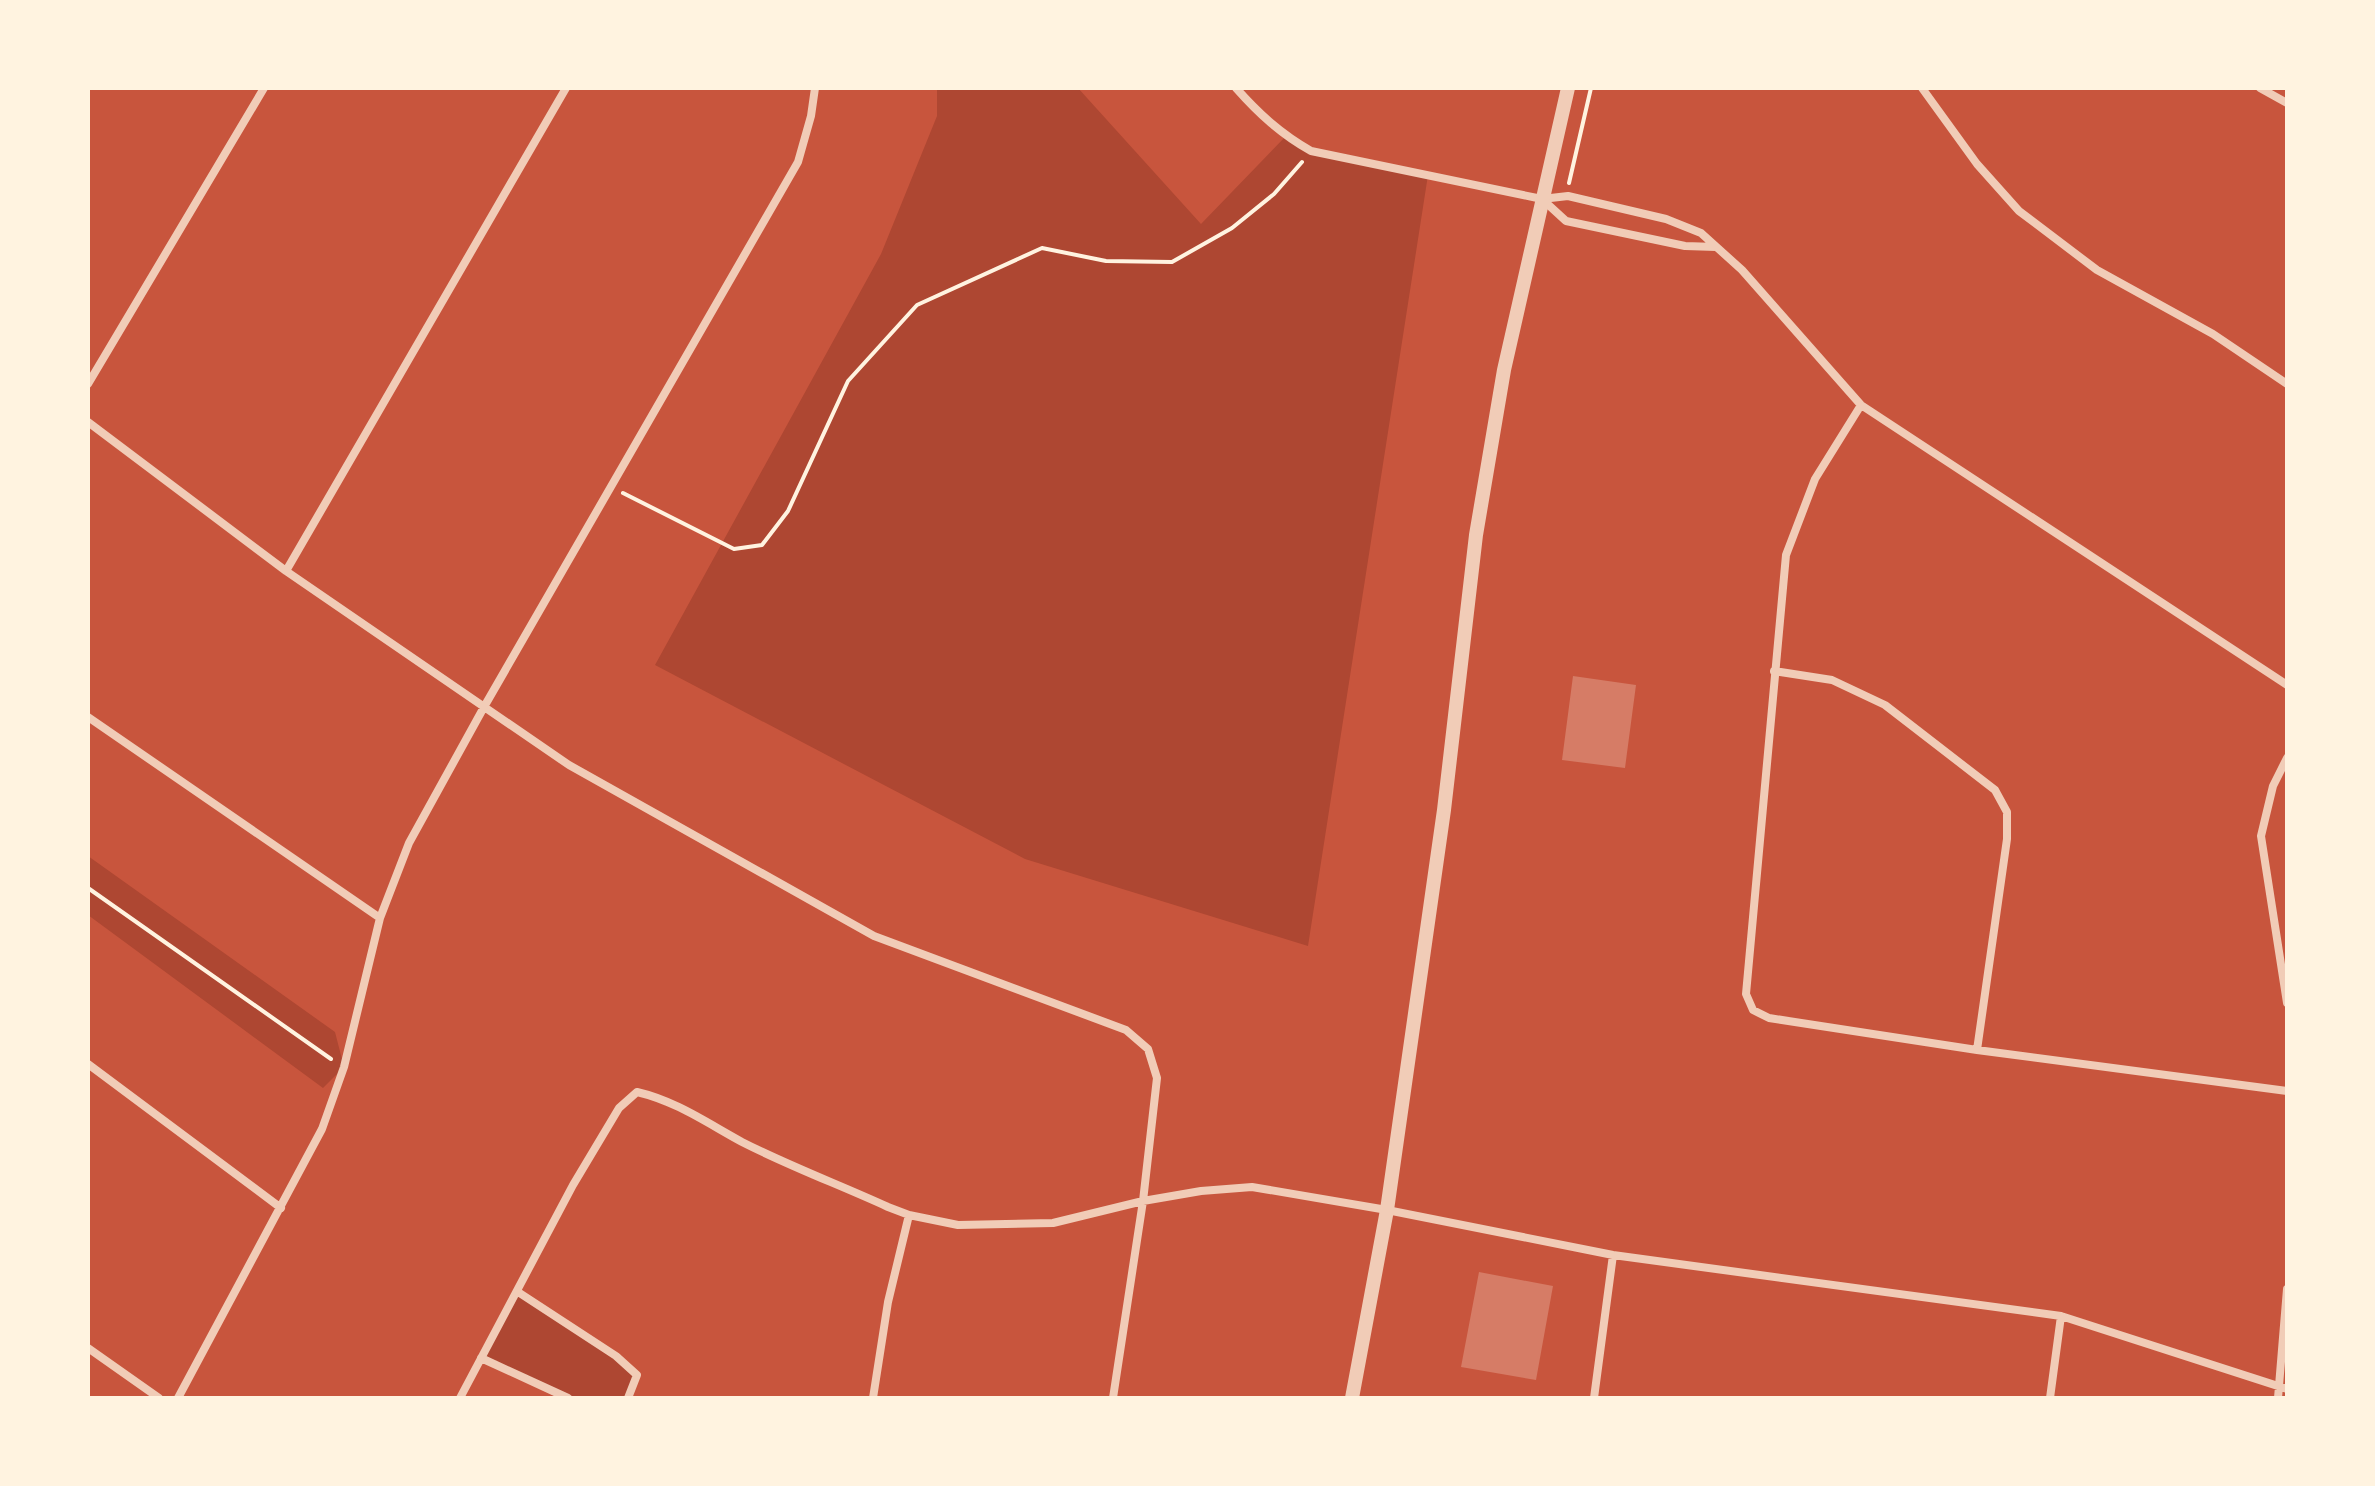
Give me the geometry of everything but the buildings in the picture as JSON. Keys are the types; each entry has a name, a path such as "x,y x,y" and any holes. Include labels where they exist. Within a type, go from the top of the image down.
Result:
{"street":[{"path":"88,384 264,88"},
{"path":"286,571 566,88"},
{"path":"178,1398 322,1129 344,1067 380,918 409,843 798,162 815,88"},
{"path":"1236,88 1285,137 1311,151 1542,199 1568,196 1666,219 1701,233 1742,270 1861,405 2287,685"},
{"path":"1352,1398 1387,1210 1444,810 1476,535 1504,370 1568,88"},
{"path":"1922,88 1977,164 2019,211 2097,270 2213,334 2287,384"},
{"path":"2260,88 2287,103"},
{"path":"1542,199 1566,221 1685,246 1717,247"},
{"path":"1861,405 1815,479 1786,555 1746,994 1753,1010 1769,1018 1977,1050 2287,1091"},
{"path":"88,422 286,571 569,765 874,936 1126,1030 1148,1049 1157,1078 1143,1201 1113,1398"},
{"path":"1774,671 1832,680 1885,705 1995,790 2007,812 2007,839 1977,1050"},
{"path":"88,717 380,918"},
{"path":"2287,758 2273,786 2261,836 2287,1003"},
{"path":"88,1064 281,1208"},
{"path":"460,1398 573,1185 619,1108 637,1092 692,1112 742,1142 909,1215 958,1225 1053,1223 1143,1201 1201,1191 1252,1187 1613,1255 2061,1316 2283,1389"},
{"path":"873,1398 888,1302 909,1215"},
{"path":"1594,1398 1613,1255"},
{"path":"2278,1398 2283,1389 2287,1289"},
{"path":"518,1292 616,1356 637,1375 628,1398"},
{"path":"2050,1398 2061,1316"},
{"path":"88,1348 159,1398"},
{"path":"481,1358 568,1398"}],"path":[{"path":"1542,199 1568,186 1591,88"},
{"path":"612,487 734,549 762,545 788,511 848,381 917,305 1042,248 1106,261 1172,262 1232,228 1274,194 1311,151"},
{"path":"88,888 344,1067"}],"shaded area":[{"path":"937,88 1078,88 1201,224 1285,137 1311,151 1428,175 1308,946 1025,859 655,665 881,254 937,116"},
{"path":"88,856 335,1032 344,1067 323,1088 88,915"},
{"path":"518,1292 616,1356 637,1375 628,1398 568,1398 481,1358"}]}
